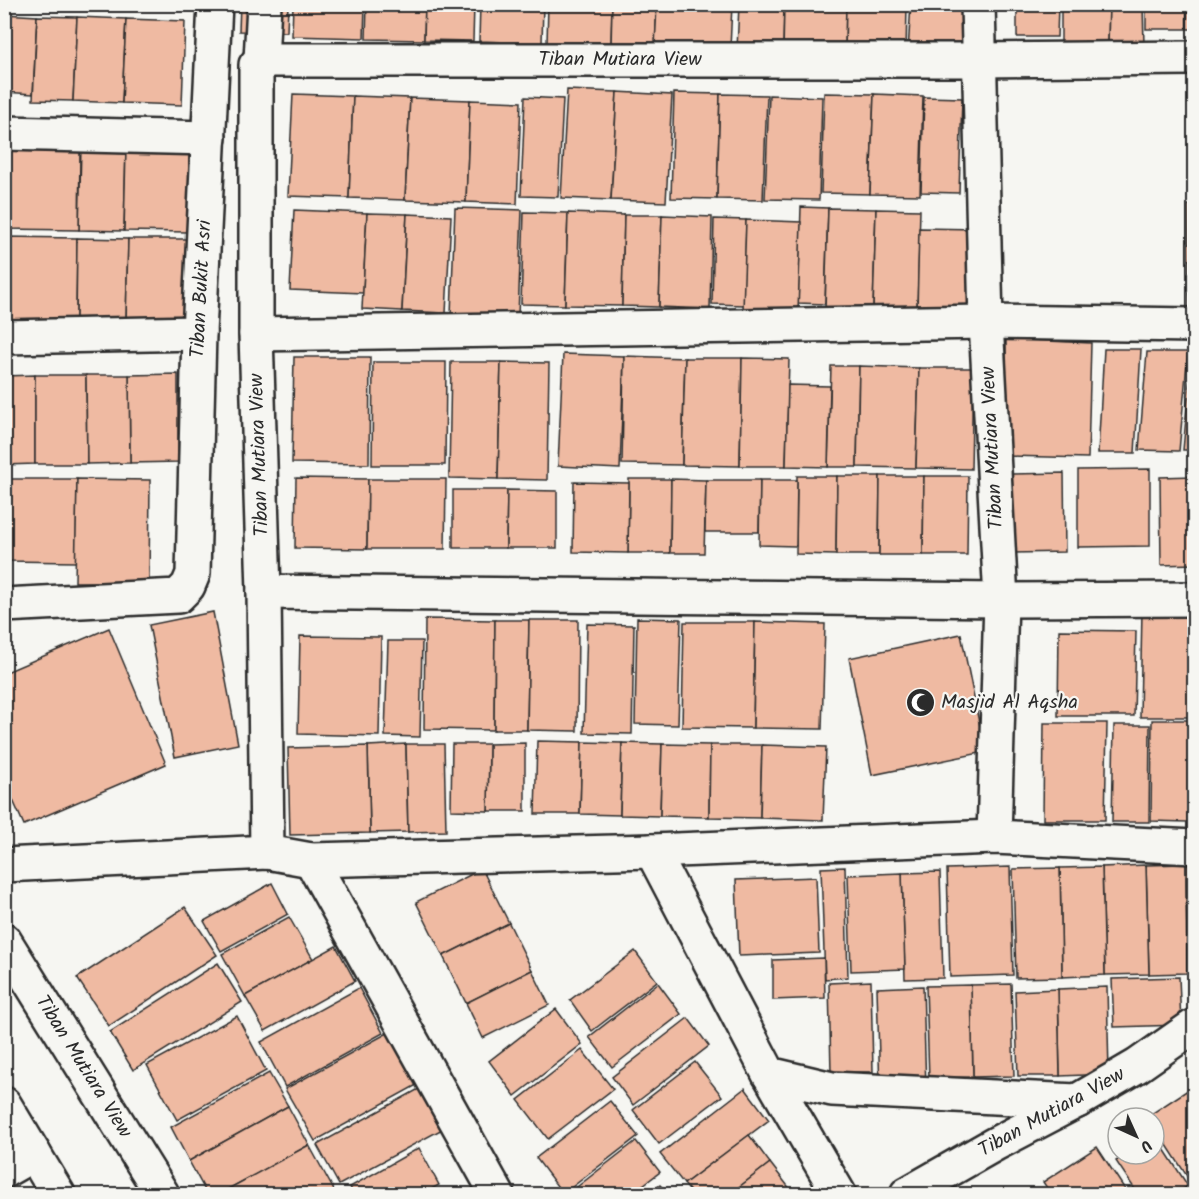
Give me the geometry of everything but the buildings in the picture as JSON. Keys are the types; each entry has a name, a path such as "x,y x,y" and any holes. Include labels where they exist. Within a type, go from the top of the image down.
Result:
{"street":[{"name":"Tiban Bukit Asri","path":"4,605 178,596 188,586 193,574 199,333 215,4"},
{"name":"Tiban Mutiara View","path":"264,4 261,60 256,65 256,334 264,592 267,852"},
{"name":"Tiban Mutiara View","path":"978,4 987,322 1001,600 994,837"},
{"path":"979,60 1194,58"},
{"name":"Tiban Mutiara View","path":"261,60 979,60"},
{"path":"4,133 209,138"},
{"path":"256,334 987,322 1194,325"},
{"path":"4,337 199,333"},
{"path":"264,592 1001,600 1194,599"},
{"path":"4,865 267,852 311,860 652,851 994,837 1194,847"},
{"path":"652,851 769,1074 839,1194"},
{"path":"311,860 497,1194"},
{"name":"Tiban Mutiara View","path":"4,940 162,1194"},
{"name":"Tiban Mutiara View","path":"907,1194 1137,1066 1194,1026"},
{"path":"769,1074 832,1089 1077,1101"},
{"path":"4,1104 58,1194"},
{"path":"4,1171 34,1154"}],"place":[{"name":"Masjid Al Aqsha","path":"920,703"}]}
